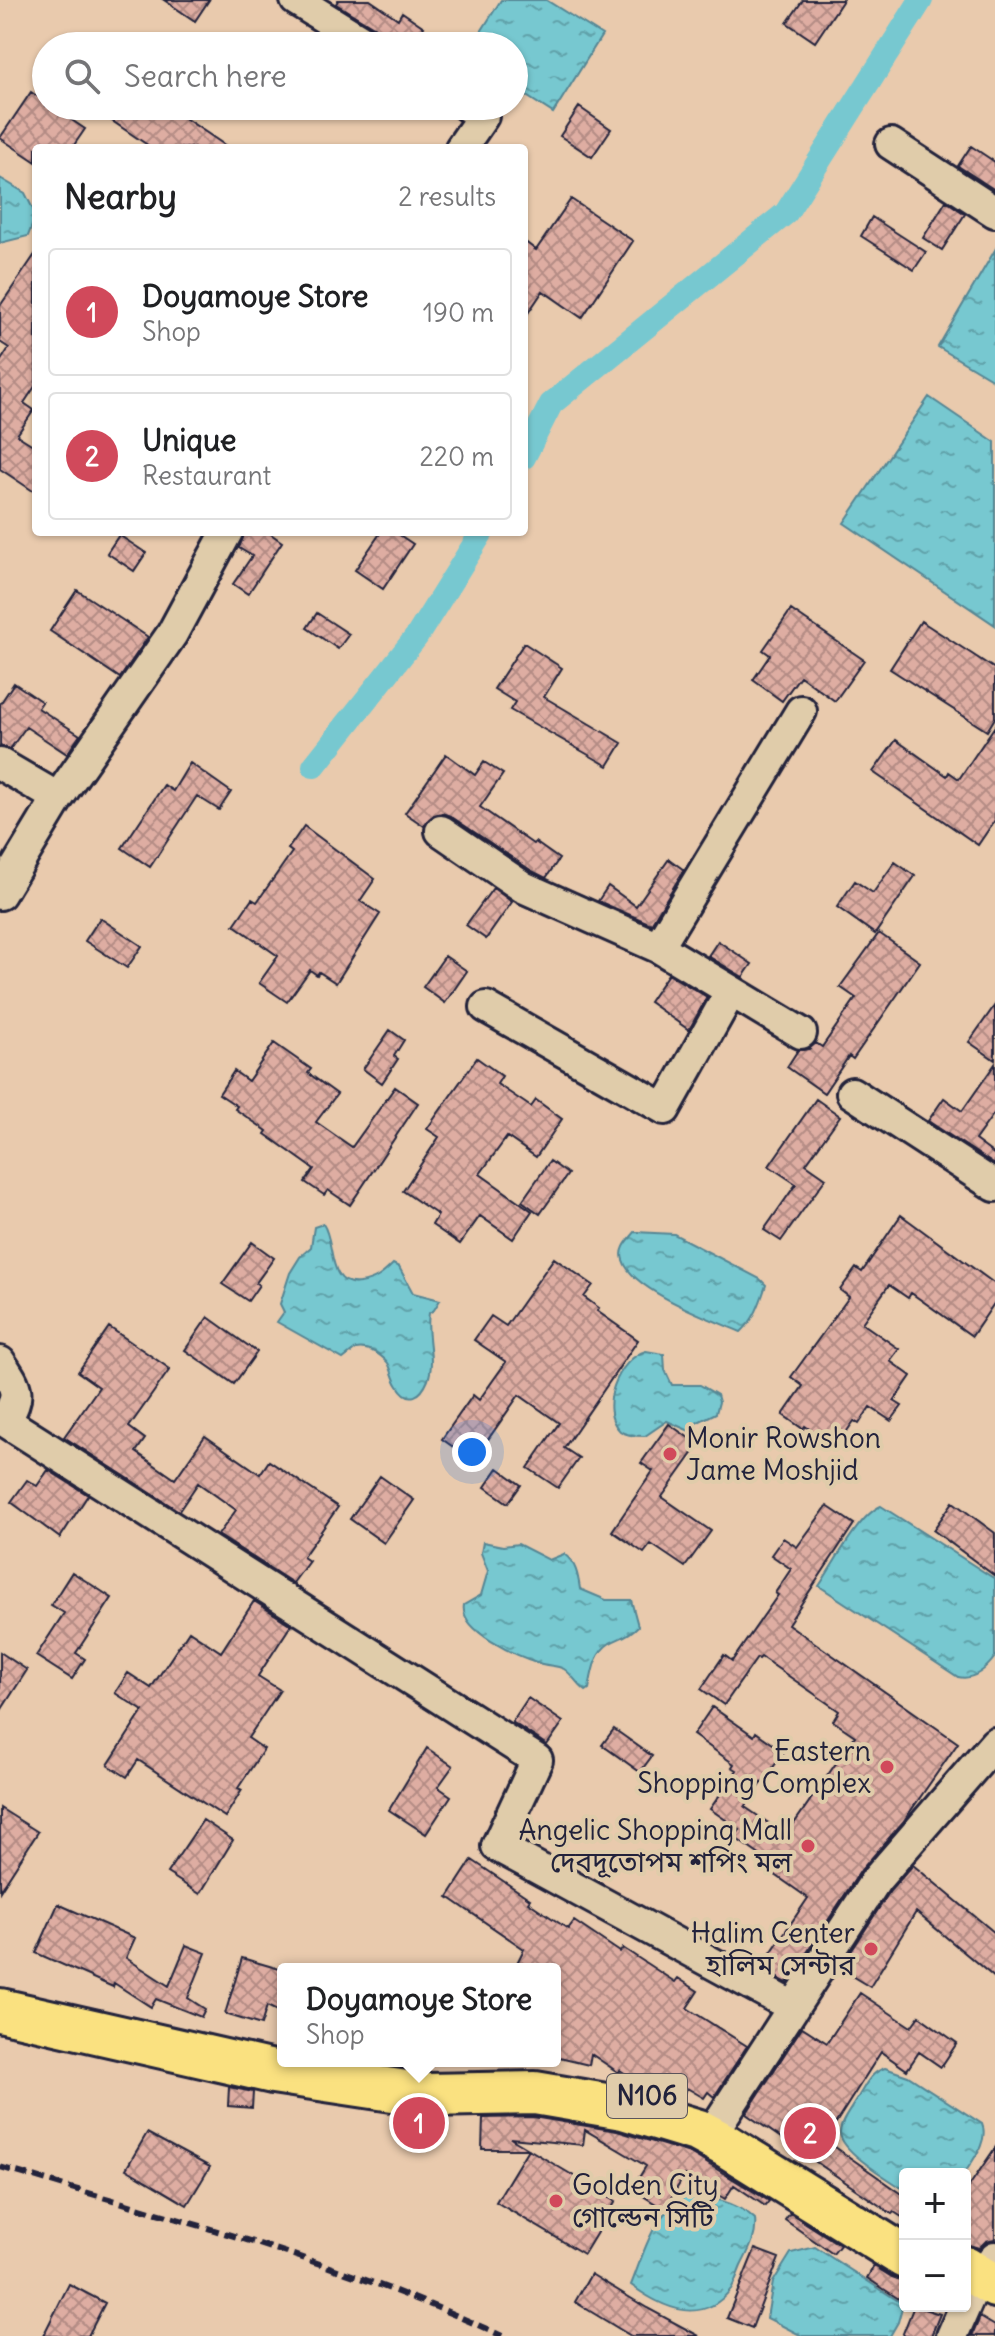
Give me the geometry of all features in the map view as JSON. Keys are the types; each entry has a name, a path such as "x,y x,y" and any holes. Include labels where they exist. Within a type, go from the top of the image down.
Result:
{"highway":[{"path":"0,1986 148,2024 277,2047"},
{"name":"N106","path":"0,2010 273,2072 426,2095 535,2093 623,2108 699,2131 899,2253"},
{"name":"N106","path":"390,2067 497,2073 619,2089 689,2107 721,2119 899,2227"}],"street":[{"path":"296,0 347,32"},
{"path":"464,144 480,120"},
{"path":"891,144 995,212"},
{"path":"0,894 58,798 172,634 225,536"},
{"path":"658,947 801,711"},
{"path":"0,764 58,798"},
{"path":"441,831 523,887 658,947 801,1033"},
{"path":"486,1007 665,1109 731,991"},
{"path":"852,1093 995,1186"},
{"path":"0,1362 17,1387 16,1403 3,1425 537,1760 497,1846 793,2007"},
{"path":"721,2119 876,1880 995,1743"},
{"path":"952,2336 981,2284"}],"water":[{"path":"501,0 546,0 602,35 553,113 528,97 528,32 481,32"},
{"path":"0,178 25,193 32,207 32,226 28,236 0,243"},
{"path":"995,250 995,381 938,347"},
{"path":"929,397 995,442 995,625 844,523"},
{"path":"323,1224 337,1271 349,1283 365,1282 393,1264 399,1267 413,1293 440,1300 429,1313 430,1372 418,1394 410,1396 402,1392 388,1363 381,1356 365,1349 356,1349 343,1359 277,1322 284,1312 280,1304 290,1273 311,1247 314,1227"},
{"path":"635,1232 674,1234 760,1279 766,1285 746,1327 741,1332 712,1320 641,1283 630,1272 622,1256 625,1244"},
{"path":"646,1351 664,1354 665,1370 672,1385 700,1385 717,1395 716,1413 696,1423 694,1433 667,1421 645,1436 632,1435 620,1431 613,1422 611,1398 614,1385 627,1363"},
{"path":"881,1506 995,1579 995,1657 979,1673 958,1677 819,1586 855,1530 872,1511"},
{"path":"483,1542 503,1546 518,1544 549,1560 564,1554 574,1565 580,1589 606,1600 631,1600 638,1626 600,1652 589,1689 583,1689 564,1669 517,1655 491,1641 471,1624 465,1615 464,1605 481,1595 488,1571 481,1553"},
{"path":"885,2068 908,2076 982,2124 982,2144 968,2168 899,2168 899,2186 848,2149 840,2129 865,2085"},
{"path":"686,2196 723,2201 755,2219 752,2243 731,2289 708,2308 695,2310 682,2310 656,2301 631,2285 657,2224 674,2204"},
{"path":"815,2247 899,2301 901,2312 890,2336 802,2336 767,2318 773,2282 791,2253"}],"building":[{"path":"164,0 209,0 195,21"},
{"path":"338,0 370,0 398,19 402,12 424,27 421,32 381,32 336,4"},
{"path":"803,0 843,0 815,42 787,23"},
{"path":"31,92 32,120 72,120 85,129 75,144 32,144 32,159 0,138"},
{"path":"579,107 611,129 592,157 560,136"},
{"path":"111,120 188,120 223,144 146,144"},
{"path":"971,146 995,162 995,190 958,166"},
{"path":"571,199 633,241 582,318 543,291 528,313 528,244 536,250"},
{"path":"946,201 965,214 942,250 923,238"},
{"path":"872,217 926,252 914,270 861,236"},
{"path":"32,259 32,391 24,403 32,409 32,413 17,435 32,444 32,490 0,469 0,362 9,348 0,342 0,306"},
{"path":"120,536 146,553 134,571 107,553"},
{"path":"244,536 274,536 282,542 248,594 233,584 252,556 239,548"},
{"path":"378,536 401,536 413,544 383,589 355,570"},
{"path":"77,590 148,637 120,678 50,631"},
{"path":"791,610 864,660 835,701 800,676 782,701 753,680 770,655 763,650"},
{"path":"317,613 349,634 338,649 307,628"},
{"path":"921,621 995,669 995,718 987,731 890,669"},
{"path":"524,643 562,668 544,697 622,743 608,766 510,710 515,702 494,689"},
{"path":"14,683 42,702 38,708 80,735 67,754 26,727 10,749 0,746 0,704"},
{"path":"995,726 995,820 978,845 873,772 896,740 947,776 949,772 959,779"},
{"path":"446,754 475,775 484,762 503,774 480,807 559,859 546,878 450,816 442,813 434,815 424,826 405,813"},
{"path":"190,763 231,792 219,810 197,796 150,867 122,848 164,785 173,791"},
{"path":"304,826 375,879 360,901 380,914 336,983 310,970 287,1002 259,983 278,956 234,925 252,899 257,902 292,852 288,849"},
{"path":"669,859 684,870 651,924 598,901 608,886 636,906"},
{"path":"895,862 915,876 875,934 837,907 855,881 873,893"},
{"path":"493,888 512,902 486,939 466,925"},
{"path":"100,918 142,946 127,968 85,941"},
{"path":"879,933 920,962 853,1059 849,1056 824,1093 787,1067 798,1050 809,1049 816,1043 822,1047 856,998 840,987"},
{"path":"718,941 752,964 743,977 708,956"},
{"path":"445,956 467,971 445,1003 423,987"},
{"path":"668,974 707,997 689,1030 649,1002"},
{"path":"995,1005 995,1060 969,1042"},
{"path":"390,1030 404,1040 394,1056 398,1059 382,1083 363,1069"},
{"path":"274,1043 311,1069 308,1073 337,1094 316,1122 352,1147 395,1087 418,1103 350,1205 328,1190 324,1195 305,1182 314,1169 265,1134 267,1131 219,1094 234,1071 248,1081"},
{"path":"477,1058 502,1076 497,1084 531,1107 536,1100 562,1119 536,1157 507,1137 480,1174 532,1211 513,1239 480,1216 460,1244 432,1225 438,1215 403,1191 439,1137 427,1129"},
{"path":"995,1064 995,1112 975,1140 995,1155 995,1165 928,1121 944,1098 962,1111"},
{"path":"816,1099 840,1116 806,1164 826,1178 781,1241 764,1230 796,1184 769,1166"},
{"path":"550,1161 568,1174 540,1214 522,1201"},
{"path":"901,1215 995,1284 995,1302 972,1336 911,1293 908,1298 889,1285 862,1323 899,1349 890,1361 911,1376 894,1401 902,1406 891,1421 870,1407 859,1424 854,1421 835,1448 805,1426 803,1429 783,1415 803,1386 791,1377 849,1297 840,1290 856,1268 862,1272"},
{"path":"252,1242 274,1258 256,1283 259,1285 248,1301 222,1284"},
{"path":"554,1258 593,1285 584,1297 599,1308 597,1311 638,1340 564,1448 579,1458 558,1488 528,1468 559,1423 519,1395 473,1461 442,1439 473,1395 479,1400 506,1362 474,1340 491,1316 506,1326"},
{"path":"208,1317 257,1352 234,1384 185,1350"},
{"path":"109,1327 170,1369 129,1427 145,1439 136,1452 175,1479 205,1436 260,1474 269,1461 338,1507 303,1557 309,1561 293,1583 218,1535 236,1510 198,1483 179,1511 64,1437 99,1387 78,1372"},
{"path":"669,1424 699,1445 662,1497 711,1531 685,1567 651,1544 644,1553 612,1531 653,1471 641,1463"},
{"path":"498,1468 521,1485 508,1503 485,1487"},
{"path":"48,1470 88,1495 60,1538 11,1502 27,1480 37,1486"},
{"path":"380,1476 414,1500 384,1543 350,1519"},
{"path":"953,1502 995,1533 995,1576 933,1530"},
{"path":"827,1506 854,1524 788,1624 958,1743 903,1822 861,1870 787,1983 760,1969 808,1898 764,1867 768,1861 734,1837 740,1830 710,1809 737,1770 732,1767 734,1764 693,1735 712,1707 784,1752 745,1807 786,1835 855,1736 833,1721 839,1711 761,1657 757,1658 724,1705 701,1689 724,1655 732,1661 778,1595 775,1593 791,1569 771,1555 783,1538 797,1547"},
{"path":"72,1572 112,1598 76,1653 85,1659 72,1679 36,1656 64,1613 51,1605"},
{"path":"254,1601 291,1625 258,1676 280,1690 248,1738 264,1749 238,1788 242,1790 225,1817 138,1760 127,1777 108,1765 143,1711 115,1693 128,1673 151,1688 189,1631 221,1652"},
{"path":"0,1652 27,1670 0,1712"},
{"path":"528,1698 563,1722 547,1745 512,1722"},
{"path":"614,1729 652,1756 640,1772 602,1745"},
{"path":"427,1748 453,1766 438,1787 451,1796 426,1834 389,1810"},
{"path":"0,1808 38,1832 0,1891"},
{"path":"203,1820 233,1840 200,1894 167,1873"},
{"path":"472,1860 568,1929 574,1921 620,1952 623,1948 675,1982 678,1978 698,1991 687,2008 747,2046 714,2097 708,2092 704,2098 687,2088 683,2094 669,2084 663,2093 636,2075 633,2079 620,2070 619,2073 591,2054 589,2065 561,2058 561,1963 517,1963 524,1949 448,1897"},
{"path":"913,1865 995,1933 995,1978 916,1912 870,1987 840,1969 890,1891"},
{"path":"58,1904 135,1938 126,1958 169,1986 186,1945 206,1953 188,1998 205,2009 201,2017 156,1999 151,2007 114,1983 113,1987 36,1953"},
{"path":"242,1958 277,1968 277,2011 267,2006 261,2025 225,2014"},
{"path":"860,1993 911,2027 919,2016 957,2043 941,2067 919,2052 907,2070 881,2052 825,2140 899,2192 899,2215 892,2214 746,2114 802,2027 827,2043"},
{"path":"229,2087 253,2092 252,2108 228,2106"},
{"path":"403,2116 437,2119 433,2144 401,2138"},
{"path":"533,2117 617,2131 690,2153 769,2201 765,2206 734,2185 725,2199 685,2175 664,2209 632,2189 646,2166 585,2130 583,2145 510,2138 616,2201 584,2254 496,2202 528,2149 482,2149 483,2118"},
{"path":"147,2133 210,2167 187,2205 126,2169"},
{"path":"995,2148 995,2239 986,2241 979,2248 971,2246 971,2183"},
{"path":"790,2213 840,2245 833,2254 785,2220"},
{"path":"755,2249 779,2258 752,2328 727,2318"},
{"path":"874,2266 899,2279 899,2299 867,2278"},
{"path":"591,2274 699,2336 631,2336 575,2302"},
{"path":"69,2284 105,2303 88,2336 43,2336"},
{"path":"912,2312 940,2314 931,2336 902,2336"},
{"path":"980,2317 995,2326 995,2336 972,2336"}],"waterway":[{"path":"528,449 551,404 786,213 921,0"},
{"path":"314,766 417,636 480,536"}],"railway":[{"path":"0,2167 318,2263 380,2285 502,2336"}],"place":[{"name":"Monir Rowshon Jame Moshjid","path":"670,1454"},
{"name":"Eastern Shopping Complex","path":"887,1767"},
{"name":"Angelic Shopping Mall দেবদূতোপম শপিং মল","path":"808,1846"},
{"name":"Halim Center হালিম সেন্টার","path":"871,1949"},
{"name":"Doyamoye Store","path":"419,2123"},
{"name":"Unique","path":"810,2133"},
{"name":"Golden City গোল্ডেন সিটি","path":"556,2201"}]}
